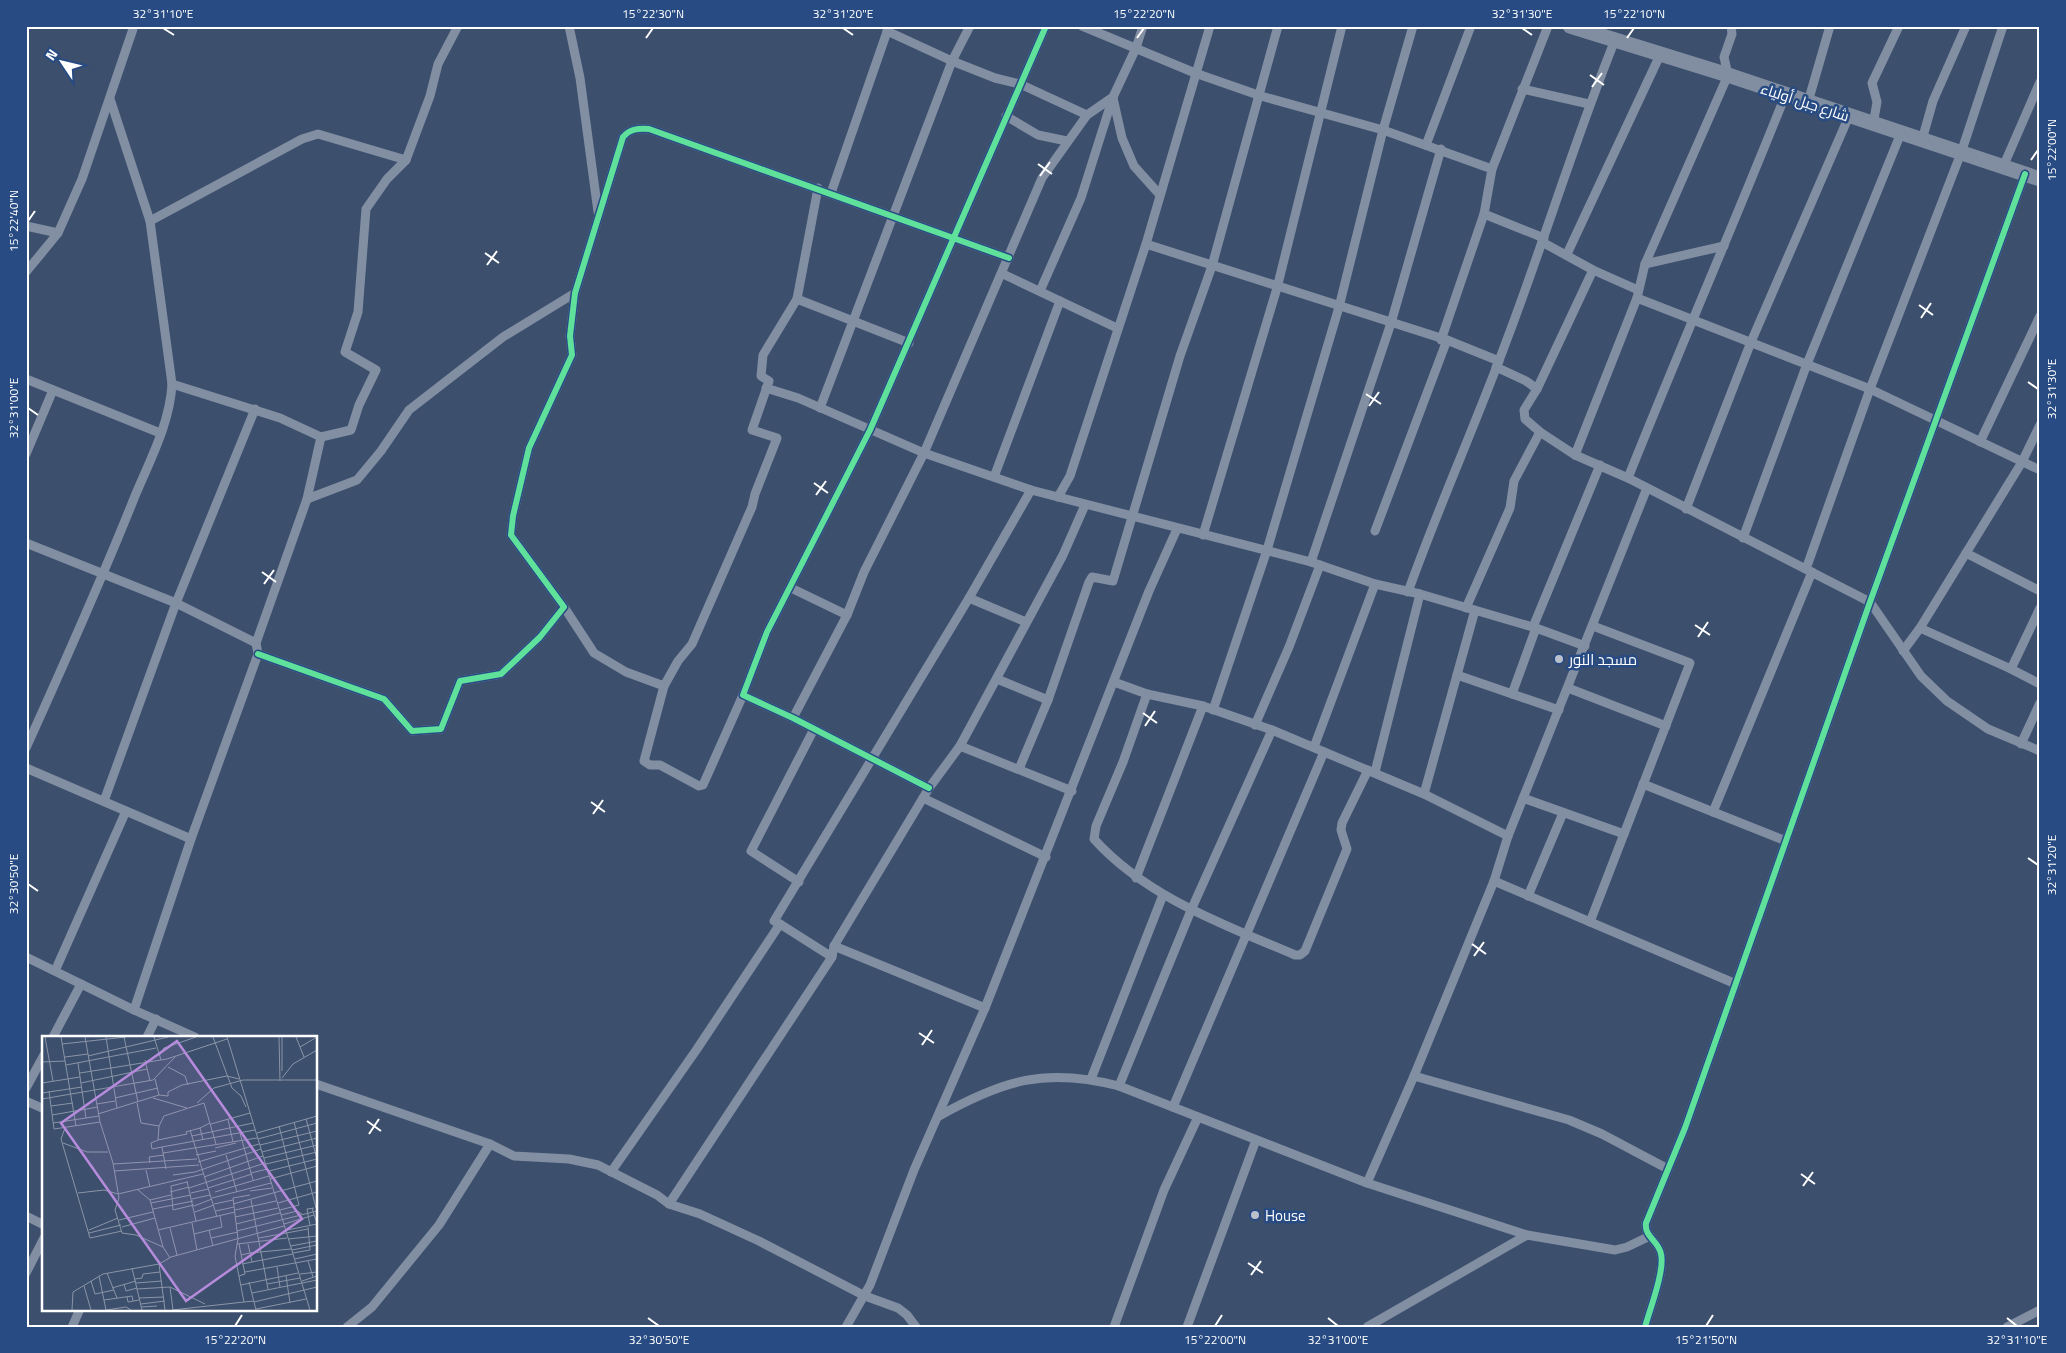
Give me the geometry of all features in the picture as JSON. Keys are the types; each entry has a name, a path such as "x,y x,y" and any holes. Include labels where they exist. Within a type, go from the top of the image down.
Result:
{"highway":[{"name":"شارع جبل أولياء","path":"1574,27 2040,179"}],"street":[{"path":"26,272 58,233 82,179 134,26"},
{"path":"172,384 255,409 321,437 351,430 359,405 376,370 345,352 358,312 366,209 387,179 406,160 430,96 438,64 458,26"},
{"path":"569,26 580,78 599,215"},
{"path":"820,408 952,61 970,26"},
{"path":"818,188 797,299 763,355 761,376 769,381 752,430 777,438 755,494 752,507 692,644 678,661 664,686 644,761 650,765 660,765 699,786 703,785 743,695 767,632 792,588 870,430 1046,26"},
{"path":"1082,26 1195,73 1261,96 1383,130 1441,149 1492,169"},
{"path":"1040,291 1081,198 1113,98 1136,48 1143,26"},
{"path":"1058,497 1070,476 1146,244 1210,26"},
{"path":"1019,769 1048,700 1089,582 1096,576 1113,581 1180,356 1212,266 1261,96 1278,26"},
{"path":"1203,534 1278,288 1342,26"},
{"path":"1213,710 1267,550 1339,307 1383,130 1414,26"},
{"path":"1426,145 1471,26"},
{"path":"1375,531 1444,340 1484,214 1492,169 1548,26"},
{"path":"1575,455 1637,294 1645,264 1728,76 1724,56 1732,34 1731,26"},
{"path":"1808,102 1830,26"},
{"path":"1874,125 1877,102 1872,83 1899,26"},
{"path":"1922,140 1933,101 1966,26"},
{"path":"1713,812 1809,571 1870,389 1961,153 2003,26"},
{"path":"831,192 888,29 952,61 995,78 1020,84 1087,115"},
{"path":"1408,592 1429,533 1497,364 1543,240 1589,104 1615,40"},
{"path":"1567,254 1660,54"},
{"path":"2003,167 2040,82"},
{"path":"1522,89 1589,104"},
{"path":"1628,478 1691,320 1724,246 1785,96"},
{"path":"793,718 846,615 864,572 924,453 1003,274 1042,178 1087,115 1113,98"},
{"path":"1113,98 1122,138 1134,166 1160,195"},
{"path":"26,748 104,574 160,433 171,400 172,384 150,221 110,99"},
{"path":"1006,116 1038,135 1067,141"},
{"path":"1686,509 1751,342 1848,116"},
{"path":"664,686 626,672 594,653 564,607 511,534 512,516 530,448 572,355 570,336 575,293 623,137 627,132 640,128 649,129 831,192 1009,258"},
{"path":"1743,538 1807,364 1901,133"},
{"path":"150,221 302,139 318,134 406,160"},
{"path":"1255,725 1289,647 1391,322 1441,149"},
{"path":"1645,1327 1662,1263 1660,1251 1646,1231 1646,1223 1668,1169 1736,984 1935,419 2025,174"},
{"path":"1484,214 1543,240 1637,294 1691,320 1870,389 2040,470"},
{"path":"26,226 58,233"},
{"path":"1146,244 1444,340 1497,364 1537,389"},
{"path":"1645,264 1724,246"},
{"path":"1593,270 1537,389 1524,410 1525,420 1575,455 1628,478 1870,602 1921,676 1947,701 1988,729 2021,744 2040,750"},
{"path":"1003,274 1117,328"},
{"path":"307,499 357,480 381,451 409,410 503,337 575,293"},
{"path":"797,299 909,342"},
{"path":"994,477 1060,301"},
{"path":"1980,442 2040,316"},
{"path":"26,378 160,433"},
{"path":"766,388 820,408 924,453 1030,490 1132,518 1267,550 1375,584 1420,594 1534,628 1585,646"},
{"path":"26,454 53,390"},
{"path":"104,801 176,603 255,409"},
{"path":"1903,651 1920,628 2022,462 2040,425"},
{"path":"1424,794 1457,675 1470,609 1510,508 1514,481 1540,432"},
{"path":"134,1010 191,839 258,654 256,643 307,499 321,437"},
{"path":"1512,694 1534,628 1600,465"},
{"path":"1367,1183 1414,1076 1494,882 1508,836 1647,488"},
{"path":"832,957 774,921 969,598 1030,490"},
{"path":"669,1204 832,957 834,946 929,788 960,746 1063,555 1086,505"},
{"path":"846,1327 864,1296 914,1170 985,1008 1176,529"},
{"path":"26,542 176,603 256,643"},
{"path":"1966,553 2040,591"},
{"path":"1314,748 1375,584"},
{"path":"792,588 846,615"},
{"path":"1147,694 1123,762 1096,826 1094,839 1109,856 1136,878 1163,895 1246,934 1295,955 1300,955 1305,951 1347,849 1341,830 1342,823 1371,771 1420,594"},
{"path":"969,598 1026,622"},
{"path":"258,654 384,699 412,731 441,729 460,682 501,674 540,637 564,607"},
{"path":"2011,669 2040,608"},
{"path":"1590,922 1690,663 1593,626"},
{"path":"1920,628 2040,684"},
{"path":"1457,675 1559,710"},
{"path":"997,680 1048,700"},
{"path":"1114,682 1147,694 1203,706 1272,730 1424,794 1508,836"},
{"path":"1568,688 1666,726"},
{"path":"743,695 793,718 929,788"},
{"path":"2021,744 2040,703"},
{"path":"1136,878 1203,706"},
{"path":"799,882 751,851 814,729"},
{"path":"1120,1086 1192,908 1272,730"},
{"path":"960,746 1072,791"},
{"path":"1173,1107 1324,752"},
{"path":"26,768 191,839"},
{"path":"1644,784 1786,841"},
{"path":"923,798 1046,857"},
{"path":"1523,798 1563,814 1624,834"},
{"path":"55,971 126,811"},
{"path":"1528,896 1563,814"},
{"path":"1494,882 1736,984"},
{"path":"1091,1079 1163,895"},
{"path":"611,1172 698,1050 780,924"},
{"path":"834,946 985,1008"},
{"path":"26,957 134,1010 194,1036"},
{"path":"54,1036 81,984"},
{"path":"148,1036 156,1020"},
{"path":"26,1088 42,1059"},
{"path":"1414,1076 1569,1120 1602,1134 1668,1169"},
{"path":"938,1116 970,1098 1004,1085 1055,1077 1091,1079 1120,1086 1367,1183 1527,1235 1615,1250 1627,1247 1650,1236"},
{"path":"318,1085 490,1144 514,1156 569,1159 598,1165 657,1195 669,1204 700,1214 759,1241 864,1296 902,1311 916,1327"},
{"path":"26,1101 42,1108"},
{"path":"1114,1327 1164,1190 1198,1117"},
{"path":"1187,1327 1256,1140"},
{"path":"347,1327 372,1308 438,1225 490,1144"},
{"path":"26,1216 42,1223"},
{"path":"1367,1327 1527,1235"},
{"path":"26,1273 42,1242"},
{"path":"72,1327 80,1310"},
{"path":"2007,1327 2040,1310"}],"cycle path":[{"path":"929,788 793,718 743,695 767,632 870,430 1046,26"},
{"path":"258,654 384,699 412,731 441,729 460,681 501,674 540,637 564,607 511,535 513,516 529,448 572,355 570,336 575,293 623,137 628,132 638,129 649,129 1009,258"},
{"path":"1645,1327 1659,1279 1662,1261 1658,1246 1647,1232 1646,1223 1685,1128 1870,602 2025,174"}],"place":[{"name":"مسجد النور","path":"1559,659"},
{"name":"House","path":"1255,1215"}]}
